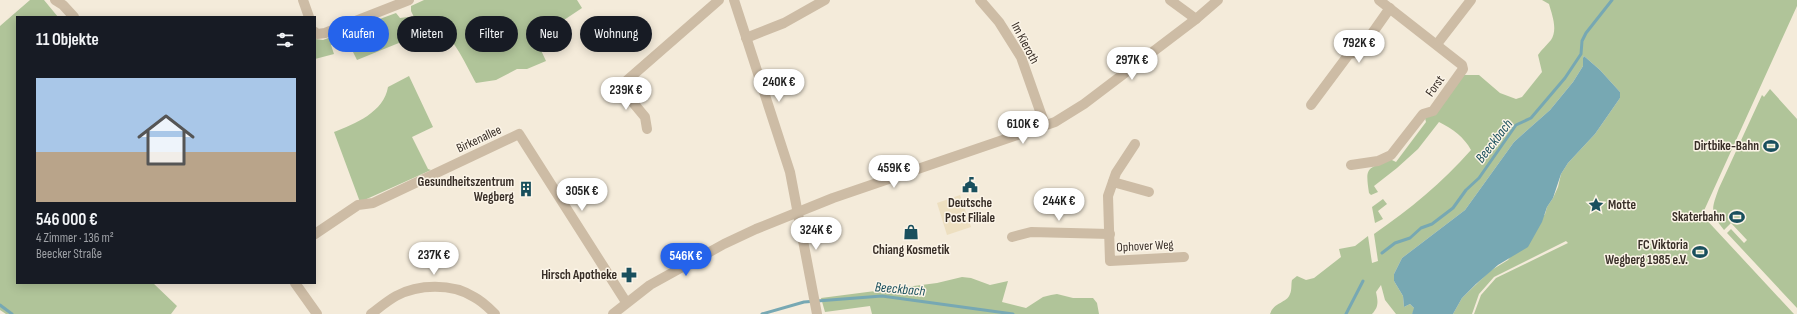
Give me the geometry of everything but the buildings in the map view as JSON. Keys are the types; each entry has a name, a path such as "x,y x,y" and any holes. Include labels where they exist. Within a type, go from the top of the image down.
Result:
{"street":[{"path":"303,0 309,16"},
{"path":"316,33 325,33 409,0"},
{"path":"647,129 645,117 619,88 719,0"},
{"path":"734,0 790,172 816,305"},
{"path":"746,38 784,23 825,0"},
{"name":"Im Kieroth","path":"980,0 999,22 1021,57 1044,125"},
{"path":"1170,0 1196,19"},
{"path":"613,314 650,284 724,244 797,212 1054,122 1084,104 1196,19 1218,0"},
{"name":"Forst","path":"1351,165 1378,161 1391,155 1423,114 1433,111 1463,69 1462,65 1437,44 1379,0"},
{"path":"1437,44 1471,0"},
{"path":"59,2 73,16"},
{"path":"1311,105 1349,54 1359,52 1390,8"},
{"name":"Birkenallee","path":"316,233 358,205 373,203 519,134 626,302"},
{"name":"Ophover Weg","path":"1135,144 1116,173 1108,196 1110,261 1184,257"},
{"path":"1113,182 1149,192"},
{"name":"Ophover Weg","path":"1012,237 1031,232 1110,234"},
{"path":"296,284 317,314"},
{"path":"371,314 395,296 409,290 428,287 452,289 472,296 496,314"}],"green space":[{"path":"30,0 44,0 57,16 16,16 16,284 154,284 177,306 171,314 6,314 0,310 0,26"},
{"path":"424,0 577,0 582,8 570,16 526,16 526,52 542,52 546,61 527,69 517,69 496,80 476,83 457,49 457,16 413,16 411,6"},
{"path":"1542,0 1797,0 1797,6 1702,215 1794,314 1474,314 1481,295 1496,278 1568,243 1566,241 1494,277 1479,294 1472,314 1453,314 1462,298 1490,271 1508,260 1545,214 1547,207 1558,187 1561,174 1568,163 1595,134 1620,98 1620,92 1600,70 1584,56 1583,66 1573,82 1550,110 1514,142 1465,210 1402,258 1394,274 1394,281 1403,296 1404,307 1410,304 1415,309 1412,314 1396,314 1385,300 1381,285 1376,292 1377,304 1376,309 1372,314 1270,314 1274,307 1286,299 1290,294 1292,280 1297,276 1306,280 1314,278 1341,257 1339,249 1355,246 1368,236 1372,263 1378,261 1374,234 1425,195 1449,174 1471,150 1458,134 1439,122 1418,149 1374,186 1378,192 1371,195 1369,193 1367,178 1369,170 1372,167 1390,159 1396,162 1426,122 1425,118 1463,75 1479,75 1500,93 1516,99 1522,97 1542,72 1538,55 1553,36 1554,22 1549,4"},
{"path":"396,13 398,16 397,16 397,44 389,47 388,16"},
{"path":"328,38 328,52 333,52 334,54 316,59 316,39 323,40"},
{"path":"353,52 377,52 357,60"},
{"path":"409,76 433,127 412,137 428,169 431,170 360,202 334,132 367,116 381,103 388,87"},
{"path":"1770,89 1797,119 1797,308 1727,233 1731,229 1744,243 1747,240 1731,223 1724,230 1716,219 1713,210 1714,201 1719,188 1762,95 1764,97"},
{"path":"1383,199 1387,204 1378,211 1383,219 1375,223 1372,207"},
{"path":"962,277 971,278 990,285 1008,281 1002,302 1026,308 1043,297 1057,294 1073,298 1093,298 1097,303 1099,314 872,314 870,306 825,312 821,298 937,283"}],"shaded area":[{"path":"960,195 971,227 947,235 937,203"}],"water":[{"path":"1584,56 1600,70 1620,92 1620,98 1595,134 1568,163 1561,174 1553,198 1547,207 1542,222 1528,247 1498,265 1476,284 1462,298 1453,314 1412,314 1414,308 1410,304 1404,307 1403,296 1394,281 1394,274 1402,258 1465,210 1514,142 1550,110 1573,82 1583,66"}],"waterway":[{"name":"Beeckbach","path":"1382,253 1395,243 1410,238 1421,228 1432,224 1453,208 1466,190 1479,178 1516,125 1531,118 1565,78 1581,54 1582,41 1586,33 1612,0"},
{"name":"Beeckbach","path":"1346,314 1363,281"},
{"name":"Beeckbach","path":"762,314 804,302 882,296 1013,314"},
{"path":"0,305 12,314"}],"place":[{"name":"Dirtbike-Bahn","path":"1771,146"},
{"name":"Deutsche Post Filiale","path":"970,185"},
{"name":"Gesundheitszentrum Wegberg","path":"526,189"},
{"name":"Motte","path":"1596,205"},
{"name":"Skaterbahn","path":"1737,217"},
{"name":"Chiang Kosmetik","path":"911,232"},
{"name":"FC Viktoria Wegberg 1985 e.V.","path":"1700,252"},
{"name":"Hirsch Apotheke","path":"629,275"}]}
